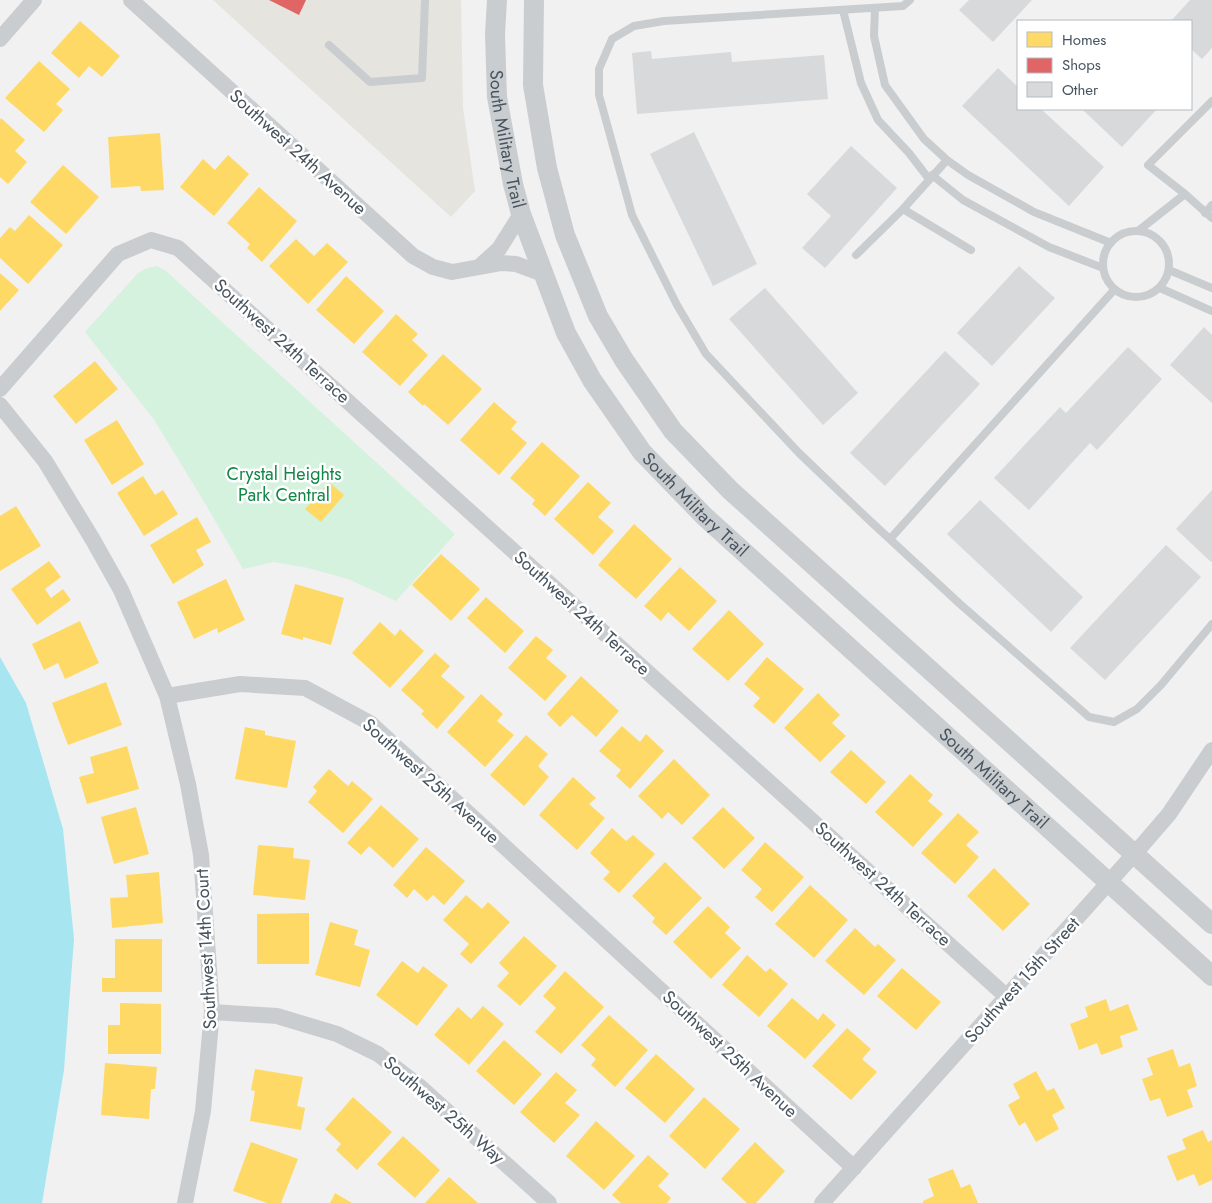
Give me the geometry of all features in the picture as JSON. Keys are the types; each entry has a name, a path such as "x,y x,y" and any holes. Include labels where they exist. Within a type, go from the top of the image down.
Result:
{"street":[{"path":"0,39 34,0"},
{"name":"Southwest 24th Avenue","path":"131,0 413,256 433,266 452,272 502,263 516,264 543,274"},
{"name":"South Military Trail","path":"497,0 495,34 498,96 513,184 521,214 566,333 592,380 642,452 704,516 1212,976"},
{"name":"South Military Trail","path":"534,0 533,85 547,168 565,235 598,316 624,360 673,431 730,490 1212,924"},
{"path":"479,267 499,249 521,214"},
{"name":"Southwest 24th Terrace","path":"0,388 118,254 151,240 178,248 1007,997"},
{"path":"0,405 45,461 93,540 121,590 167,696"},
{"name":"Southwest 25th Avenue","path":"167,696 240,684 305,688 370,723 854,1168"},
{"name":"Southwest 14th Court","path":"167,696 188,784 201,855 212,1012 203,1111 185,1203"},
{"name":"Southwest 15th Street","path":"822,1203 1134,854 1168,814 1212,750"},
{"name":"Southwest 25th Way","path":"212,1012 277,1016 337,1034 378,1054 419,1086 549,1203"}],"lane":[{"path":"329,45 370,82 422,78 425,0"},
{"path":"910,0 903,6 664,20 634,26 612,39 599,69 599,95 632,215 677,305 706,354 799,453 960,604 1089,717 1114,722 1137,709 1161,685 1212,624"},
{"path":"875,8 874,36 885,85 924,139 947,160 968,175 1034,212 1111,243"},
{"path":"843,10 862,83 878,120 931,177 962,200 1049,247 1103,268"},
{"path":"1212,101 1148,165 1209,216 1212,205"},
{"path":"856,255 903,209 947,160"},
{"path":"1138,231 1185,194"},
{"path":"903,209 971,250"},
{"path":"1138,231 1149,233 1162,244 1169,259 1169,270 1166,280 1160,288 1142,298 1132,298 1114,290 1109,284 1103,268 1105,252 1111,243 1117,237 1127,232 1138,231"},
{"path":"1169,270 1212,288"},
{"path":"1160,288 1212,311"},
{"path":"890,539 1114,290"}],"shaded area":[{"path":"213,0 461,0 463,108 475,191 451,217"}],"green space":[{"name":"Crystal Heights Park Central","path":"157,266 166,271 455,534 396,601 348,579 308,568 274,562 243,569 153,418 85,332 138,273 147,268"}],"water":[{"path":"0,657 26,703 63,829 74,939 64,1070 42,1203 0,1203"}],"building: Homes":[{"path":"80,21 120,56 102,77 89,66 79,78 51,53"},
{"path":"39,61 70,89 56,104 63,110 44,132 5,98"},
{"path":"1,118 25,140 15,151 27,162 8,184 0,177"},
{"path":"160,133 164,190 141,191 140,186 111,188 108,137"},
{"path":"228,155 249,174 214,216 180,187 203,159 215,170"},
{"path":"63,165 99,197 66,234 30,202"},
{"path":"259,187 297,221 262,262 247,248 250,244 227,223"},
{"path":"29,215 63,245 28,284 0,258 0,238 10,227 15,231"},
{"path":"296,239 314,256 327,243 348,262 308,304 269,266"},
{"path":"0,273 19,290 0,311"},
{"path":"346,276 384,311 354,344 316,310"},
{"path":"396,314 418,334 412,340 428,355 400,386 362,352"},
{"path":"443,354 482,389 448,425 408,392"},
{"path":"95,361 118,389 76,424 53,396"},
{"path":"494,402 517,422 511,429 527,443 499,475 460,440"},
{"path":"117,420 144,464 112,485 84,440"},
{"path":"542,442 580,476 545,516 532,504 535,500 510,478"},
{"path":"143,476 155,495 163,490 178,514 144,536 117,493"},
{"path":"329,482 344,495 321,522 305,509"},
{"path":"588,482 611,503 598,517 614,531 593,555 554,519"},
{"path":"16,506 41,546 0,571 0,516"},
{"path":"197,517 211,542 196,550 204,565 173,584 150,545"},
{"path":"634,524 672,559 636,599 598,565"},
{"path":"441,554 480,589 451,621 412,585"},
{"path":"49,561 61,577 45,589 51,598 63,589 71,600 37,625 11,589"},
{"path":"680,567 717,601 689,631 668,612 661,621 644,606"},
{"path":"226,579 245,620 218,633 217,628 194,639 177,602"},
{"path":"295,584 344,598 331,645 303,637 303,640 281,634"},
{"path":"486,597 524,631 505,653 467,618"},
{"path":"729,610 764,644 728,681 692,649"},
{"path":"80,621 99,663 65,679 58,663 44,670 32,644"},
{"path":"380,622 395,636 400,629 424,651 390,688 352,653"},
{"path":"536,636 553,650 546,658 567,676 545,701 508,668"},
{"path":"435,653 450,666 441,676 465,697 437,729 421,714 424,711 401,690"},
{"path":"767,657 804,689 774,724 753,706 760,698 744,684"},
{"path":"581,676 619,711 596,737 572,715 560,727 547,714"},
{"path":"106,682 122,725 68,745 52,703"},
{"path":"818,693 840,715 832,723 846,736 820,762 784,728"},
{"path":"481,694 503,714 497,721 514,735 485,767 447,732"},
{"path":"622,726 640,742 646,734 664,751 630,789 616,776 621,770 599,751"},
{"path":"245,727 265,731 265,735 296,741 287,788 235,779"},
{"path":"526,735 548,754 538,766 549,777 524,806 490,775"},
{"path":"127,746 139,789 87,804 79,777 94,773 90,757"},
{"path":"851,750 886,782 866,804 830,772"},
{"path":"674,759 710,795 682,825 668,812 662,819 638,796"},
{"path":"329,769 348,786 352,781 373,799 343,833 308,802 317,791 313,787"},
{"path":"910,774 933,795 928,801 943,814 913,847 875,812"},
{"path":"573,777 596,798 589,804 605,818 577,850 539,815"},
{"path":"381,805 419,839 393,868 369,846 361,855 347,843"},
{"path":"136,807 149,854 114,864 101,817"},
{"path":"723,807 755,838 724,869 692,838"},
{"path":"958,813 979,832 966,845 979,857 955,884 921,853"},
{"path":"612,828 626,841 633,835 655,854 619,893 603,879 610,872 590,853"},
{"path":"765,842 804,877 772,912 755,897 762,889 741,870"},
{"path":"258,845 294,848 293,858 310,860 305,900 253,895"},
{"path":"426,847 465,881 444,905 433,895 427,901 414,889 407,898 393,885"},
{"path":"665,862 702,898 666,935 652,922 655,918 632,896"},
{"path":"994,868 1030,904 1003,931 967,896"},
{"path":"159,872 163,923 112,928 110,898 128,897 126,875"},
{"path":"810,885 848,920 814,958 775,924"},
{"path":"466,895 482,909 488,902 510,922 471,964 460,954 469,944 443,920"},
{"path":"708,906 730,927 725,933 741,948 711,979 673,942"},
{"path":"309,913 309,964 257,964 257,914"},
{"path":"330,922 358,930 354,945 370,950 360,987 315,975"},
{"path":"855,928 875,947 878,944 896,960 864,995 825,961"},
{"path":"524,936 557,966 520,1006 497,986 509,973 499,963"},
{"path":"115,939 162,939 162,992 102,992 102,978 115,978"},
{"path":"747,955 766,972 770,968 788,984 759,1017 722,985"},
{"path":"402,961 418,973 423,966 448,985 417,1026 376,995"},
{"path":"902,968 941,1002 916,1030 877,996"},
{"path":"565,971 604,1007 561,1054 535,1032 556,1008 543,996"},
{"path":"792,998 818,1020 823,1013 836,1025 805,1059 767,1026"},
{"path":"1106,999 1110,1011 1128,1004 1138,1030 1120,1036 1123,1047 1101,1055 1097,1043 1079,1050 1070,1024 1088,1017 1085,1007"},
{"path":"120,1003 161,1004 161,1054 108,1054 108,1025 120,1025"},
{"path":"483,1006 504,1024 469,1065 434,1035 458,1007 471,1019"},
{"path":"609,1015 648,1050 615,1087 591,1065 596,1059 581,1045"},
{"path":"847,1028 871,1049 862,1059 877,1072 851,1100 812,1066"},
{"path":"504,1040 542,1074 514,1105 476,1071"},
{"path":"1173,1049 1179,1067 1190,1063 1197,1086 1187,1090 1193,1107 1167,1117 1160,1098 1150,1101 1142,1079 1153,1075 1147,1058"},
{"path":"656,1054 695,1089 665,1123 625,1088"},
{"path":"105,1063 157,1067 155,1089 151,1089 149,1119 101,1115"},
{"path":"255,1069 303,1077 297,1106 305,1108 301,1130 250,1121 255,1091 251,1090"},
{"path":"1036,1071 1047,1091 1054,1088 1065,1108 1052,1115 1059,1129 1036,1142 1025,1122 1019,1126 1008,1105 1020,1098 1013,1084"},
{"path":"556,1072 577,1090 565,1103 580,1115 554,1143 520,1112"},
{"path":"353,1097 392,1132 357,1170 336,1150 341,1144 325,1129"},
{"path":"704,1097 740,1129 705,1169 669,1136"},
{"path":"596,1121 635,1156 604,1190 566,1156"},
{"path":"1203,1130 1208,1142 1212,1140 1212,1180 1199,1186 1194,1174 1177,1181 1167,1156 1186,1149 1182,1139"},
{"path":"403,1136 440,1170 415,1198 377,1164"},
{"path":"251,1142 298,1159 281,1203 267,1203 233,1191"},
{"path":"755,1142 785,1171 756,1203 747,1203 721,1179"},
{"path":"648,1155 669,1174 658,1186 671,1198 667,1203 621,1203 612,1195"},
{"path":"953,1169 961,1188 970,1184 978,1203 923,1203 923,1201 934,1196 928,1179"},
{"path":"449,1177 478,1203 425,1203"},
{"path":"335,1193 352,1203 330,1203"}],"building: Shops":[{"path":"269,0 306,0 299,15"}],"building: Other":[{"path":"969,0 1032,0 993,42 959,10"},
{"path":"1190,0 1212,0 1212,48 1202,59 1192,50 1192,20 1172,20"},
{"path":"651,51 652,59 731,52 732,62 824,55 828,99 637,114 632,53"},
{"path":"998,68 1017,86 1017,110 1042,110 1104,167 1069,206 962,106"},
{"path":"1083,110 1156,110 1122,147"},
{"path":"694,132 757,264 713,286 650,154"},
{"path":"851,146 897,188 825,268 802,248 831,216 807,194"},
{"path":"1019,266 1055,298 992,366 957,333"},
{"path":"765,288 858,393 823,425 729,319"},
{"path":"1204,327 1212,335 1212,403 1170,365"},
{"path":"1128,347 1162,379 1097,450 1090,443 1029,510 994,478 1060,407 1066,413"},
{"path":"945,351 980,384 885,486 850,453"},
{"path":"1212,490 1212,561 1211,562 1176,529"},
{"path":"980,500 1083,597 1051,632 947,534"},
{"path":"1166,545 1201,577 1105,680 1070,648"}]}
